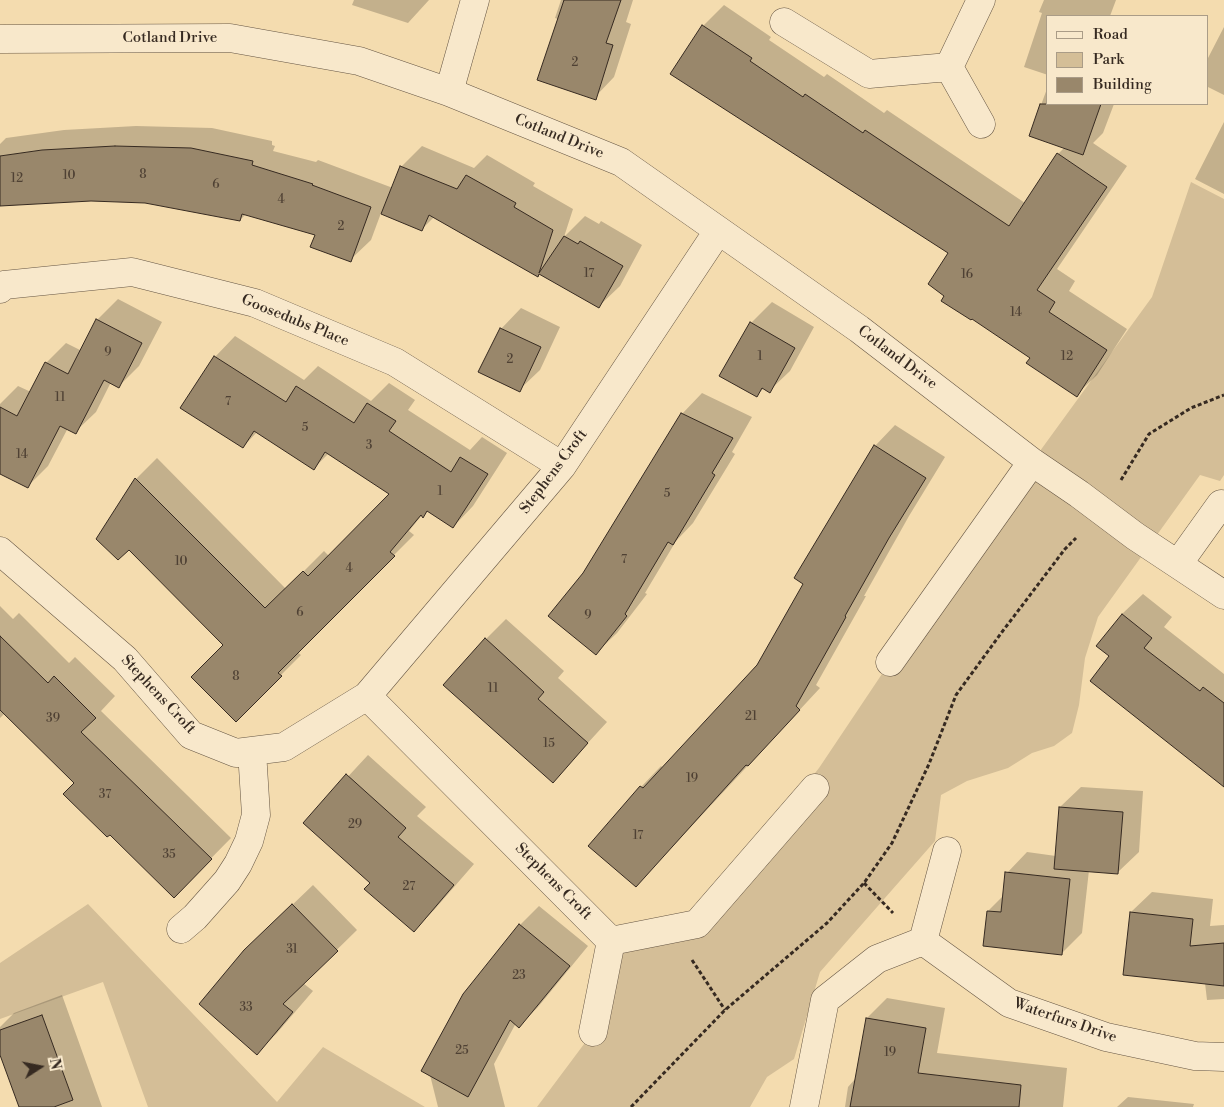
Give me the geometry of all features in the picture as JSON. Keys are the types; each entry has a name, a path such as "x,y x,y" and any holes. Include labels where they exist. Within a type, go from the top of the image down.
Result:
{"street":[{"path":"450,92 474,0"},
{"path":"949,67 980,0"},
{"path":"784,22 869,74 949,67"},
{"name":"Cotland Drive","path":"0,40 230,38 359,61 450,92 621,162 859,329 1032,462 1135,536 1224,595"},
{"path":"949,67 980,124"},
{"name":"Stephens Croft","path":"0,551 125,659 191,735 236,752 284,747 367,696 562,466 718,231"},
{"name":"Goosedubs Place","path":"0,289 4,285 132,272 255,302 395,362 562,466"},
{"path":"890,662 1032,462"},
{"path":"1178,564 1221,504"},
{"name":"Stephens Croft","path":"367,696 611,941"},
{"path":"181,929 195,917 227,881 249,841 256,815 252,750"},
{"path":"593,1032 611,941 697,924 815,788"},
{"path":"804,1107 825,1000 877,959 923,942 948,850"},
{"name":"Waterfurs Drive","path":"923,942 1009,1003 1106,1037 1195,1056 1224,1057"}],"path":[{"path":"631,1107 725,1010 827,923 864,883 892,843 929,764 956,695 1065,549 1102,511 1149,434 1191,408 1224,395"},
{"path":"671,930 725,1010"}],"green space":[{"path":"1191,182 1224,199 1224,475 1220,481 1200,475 1098,617 1085,658 1079,705 1072,733 1054,746 1032,753 1008,768 967,781 941,795 935,841 820,972 794,1059 767,1077 750,1107 537,1107 593,1032 611,941 697,924 819,768 890,662 1152,297"},
{"path":"88,904 277,1102 323,1047 425,1107 148,1107 103,982 0,1019 0,963"}],"building":[{"path":"564,0 621,0 606,43 613,45 596,100 537,80"},
{"path":"702,25 752,58 750,61 803,97 805,94 863,133 865,130 1009,226 1057,153 1107,187 1037,290 1055,302 1049,312 1107,350 1077,397 1026,363 1030,358 972,319 941,301 944,296 928,284 948,253 670,74"},
{"path":"1040,104 1101,105 1083,155 1029,136"},
{"path":"115,146 191,148 253,161 252,165 313,184 371,207 351,262 310,247 315,235 242,214 240,221 145,203 91,201 0,206 0,156 42,150"},
{"path":"400,166 457,189 466,175 516,203 514,207 553,230 539,273 564,236 578,244 580,241 623,266 599,308 539,274 538,277 429,215 422,231 381,214"},
{"path":"96,319 142,343 119,388 104,380 76,434 60,426 28,488 0,474 0,407 17,416 45,362 68,374"},
{"path":"750,322 795,348 770,393 762,388 757,397 719,376"},
{"path":"500,328 541,347 520,392 478,372"},
{"path":"214,356 286,402 296,386 354,423 367,403 396,421 389,431 451,472 460,457 488,474 453,528 427,511 423,518 421,515 390,552 395,556 278,673 282,676 236,722 191,677 223,645 129,550 118,560 96,539 135,478 265,608 303,571 308,576 389,494 325,452 314,470 254,431 243,448 180,408"},
{"path":"681,413 733,438 712,473 715,475 673,545 668,542 625,614 627,616 596,655 548,616 583,573"},
{"path":"874,445 926,478 889,538 796,706 800,710 748,766 746,765 636,887 588,846 640,786 643,788 757,665 803,584 794,578"},
{"path":"1122,614 1152,638 1144,648 1200,691 1203,687 1224,703 1224,787 1090,681 1109,656 1096,646"},
{"path":"0,636 48,683 54,676 96,718 81,732 212,859 174,898 110,835 107,837 63,794 74,783 0,710"},
{"path":"485,638 544,692 538,699 588,743 553,783 443,685"},
{"path":"346,774 406,828 398,837 454,885 414,932 364,889 370,883 303,823"},
{"path":"1059,807 1123,812 1118,874 1054,869"},
{"path":"1005,872 1070,879 1062,955 983,946 987,911 1001,912"},
{"path":"292,904 338,951 283,1004 293,1012 257,1055 199,1004 244,950"},
{"path":"1130,912 1193,919 1190,946 1224,943 1224,986 1123,975"},
{"path":"519,924 570,966 519,1028 510,1020 468,1097 421,1071 463,994"},
{"path":"42,1015 73,1100 54,1107 19,1107 0,1055 0,1030"},
{"path":"866,1018 926,1028 918,1073 1021,1085 1019,1107 850,1107"}]}
